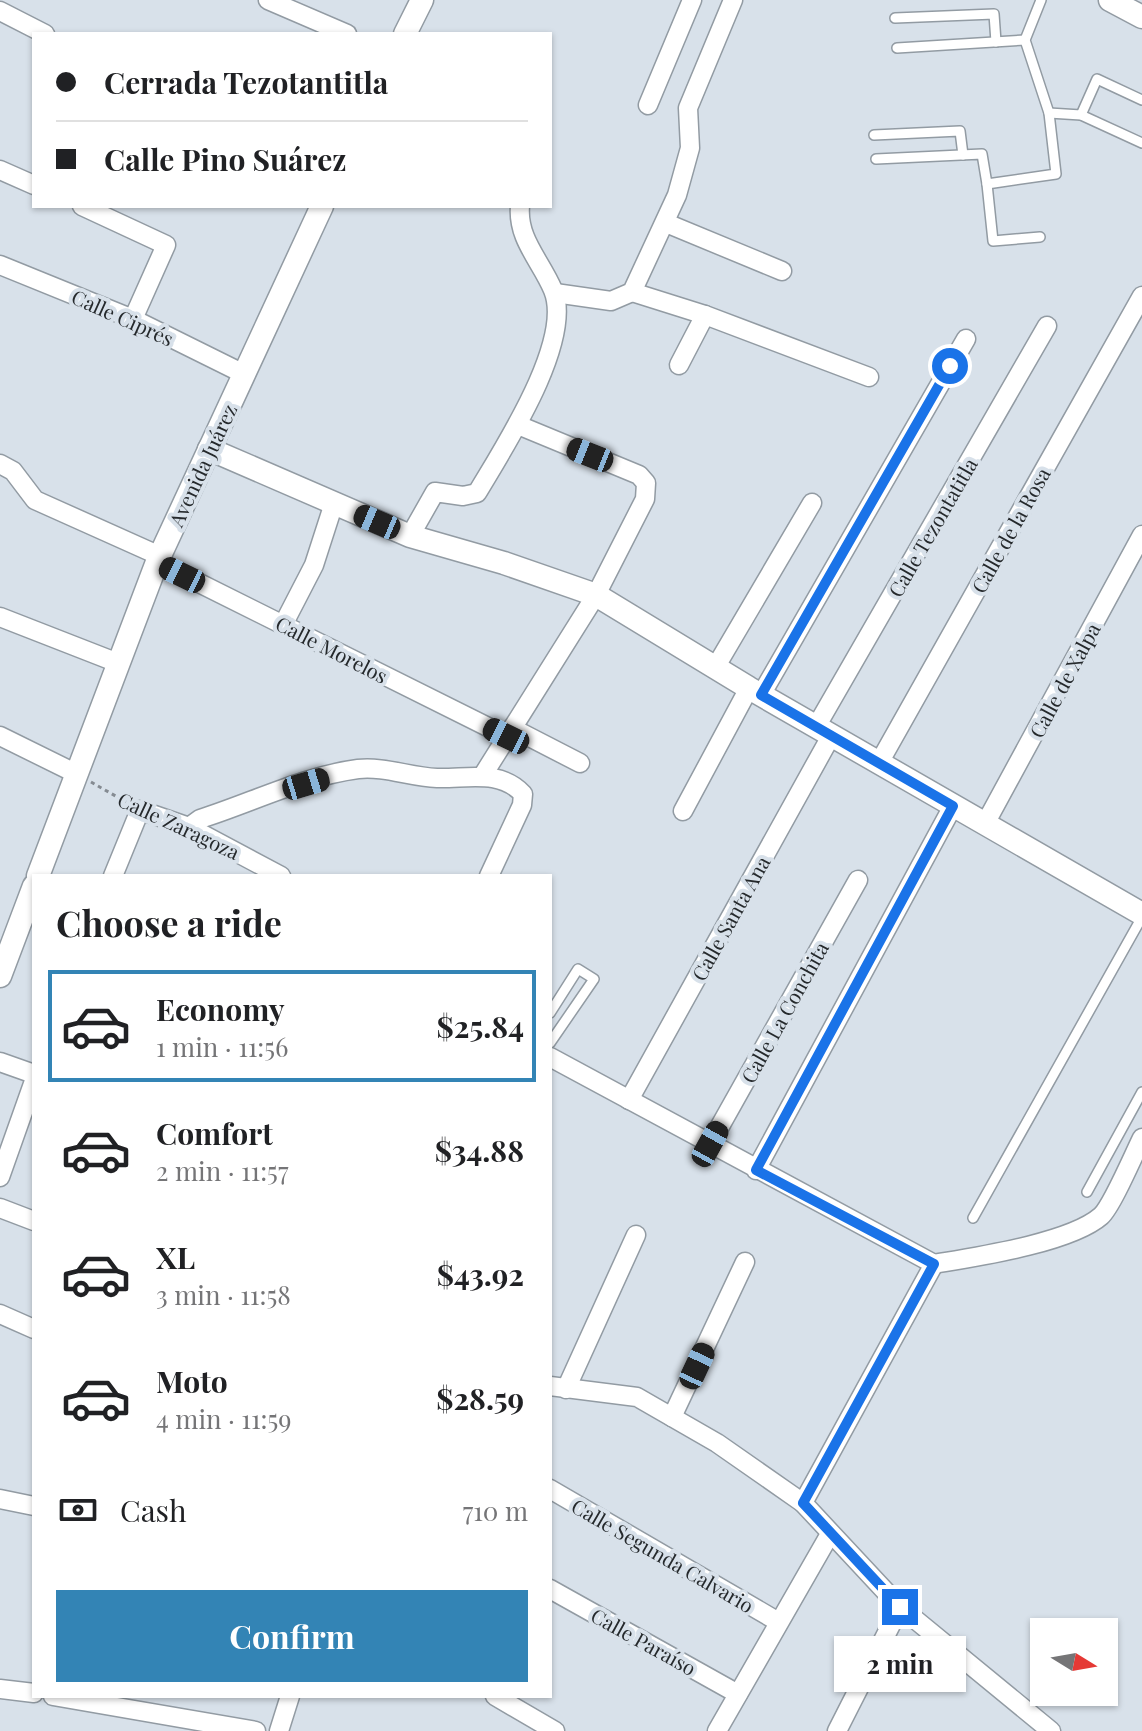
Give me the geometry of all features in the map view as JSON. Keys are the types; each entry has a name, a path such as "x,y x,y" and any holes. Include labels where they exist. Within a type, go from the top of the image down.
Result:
{"street":[{"path":"268,0 342,32"},
{"path":"406,32 422,0"},
{"path":"648,105 692,0"},
{"path":"555,293 611,301 632,292 666,223 690,148 688,108 733,0"},
{"path":"1110,0 1142,17"},
{"path":"0,11 41,32"},
{"path":"0,170 32,184"},
{"path":"86,208 166,245 133,319"},
{"name":"Avenida Juárez","path":"39,874 159,559 321,208"},
{"path":"410,536 435,492 463,496 477,493 518,425 545,366 555,321 555,293 525,239 519,222 520,208"},
{"path":"666,223 782,271"},
{"name":"Calle Ciprés","path":"0,265 133,319 244,374"},
{"path":"632,292 705,315 869,377"},
{"name":"Calle de la Rosa","path":"879,763 1142,296"},
{"path":"679,365 705,315"},
{"name":"Calle Tezontatitla","path":"824,732 1047,326"},
{"path":"683,811 966,339"},
{"path":"483,775 596,595 645,499 646,483 639,475 518,425"},
{"path":"209,449 410,536 504,563 596,595 755,692 1142,916"},
{"name":"Calle Morelos","path":"0,464 13,471 35,500 159,559 283,625 580,763"},
{"path":"283,625 314,565 334,503"},
{"path":"715,668 812,503"},
{"name":"Calle de Xalpa","path":"985,824 1142,535"},
{"path":"0,617 118,663"},
{"name":"Calle Santa Ana","path":"629,1100 824,732"},
{"path":"0,736 77,774"},
{"path":"189,827 200,819 357,769 375,768 439,778 483,775 517,788 523,794 522,805 490,874"},
{"path":"756,1170 953,806"},
{"path":"114,874 140,810"},
{"name":"Calle Zaragoza","path":"140,810 189,827 251,869 272,874"},
{"name":"Calle La Conchita","path":"710,1144 858,880"},
{"path":"0,976 6,945 32,890"},
{"path":"552,1058 934,1264 987,1256 1039,1242 1102,1215 1142,1138"},
{"path":"0,1062 32,1073"},
{"path":"0,1177 32,1087"},
{"path":"0,1208 32,1220"},
{"path":"636,1235 558,1388 637,1397 717,1443 803,1503 900,1607 1051,1731"},
{"path":"672,1417 745,1262"},
{"path":"803,1503 934,1264"},
{"path":"0,1314 32,1328"},
{"name":"Calle Segunda Calvario","path":"552,1490 777,1621"},
{"path":"0,1499 32,1506"},
{"path":"717,1731 777,1621 830,1534"},
{"name":"Calle Paraíso","path":"552,1590 738,1694"},
{"path":"837,1731 900,1607"},
{"path":"0,1689 32,1693"},
{"path":"65,1698 256,1731"},
{"path":"279,1731 289,1698"},
{"path":"498,1698 555,1731"}],"lane":[{"path":"987,184 1056,174 1049,113 1025,40 1041,0"},
{"path":"895,18 994,14 996,42"},
{"path":"897,48 1025,40"},
{"path":"1081,115 1097,79 1142,100"},
{"path":"1049,113 1081,115 1142,143"},
{"path":"874,135 960,131 963,155"},
{"path":"876,159 982,154 993,241 1040,237"},
{"path":"973,1218 1142,916"},
{"path":"552,1010 578,969 594,979 552,1037"},
{"path":"1087,1192 1142,1092"}],"path":[{"name":"Calle Zaragoza","path":"77,774 140,810"}],"route":[{"path":"900,1607 865,1573 803,1503 934,1264 756,1170 953,806 761,695 950,366"}]}
